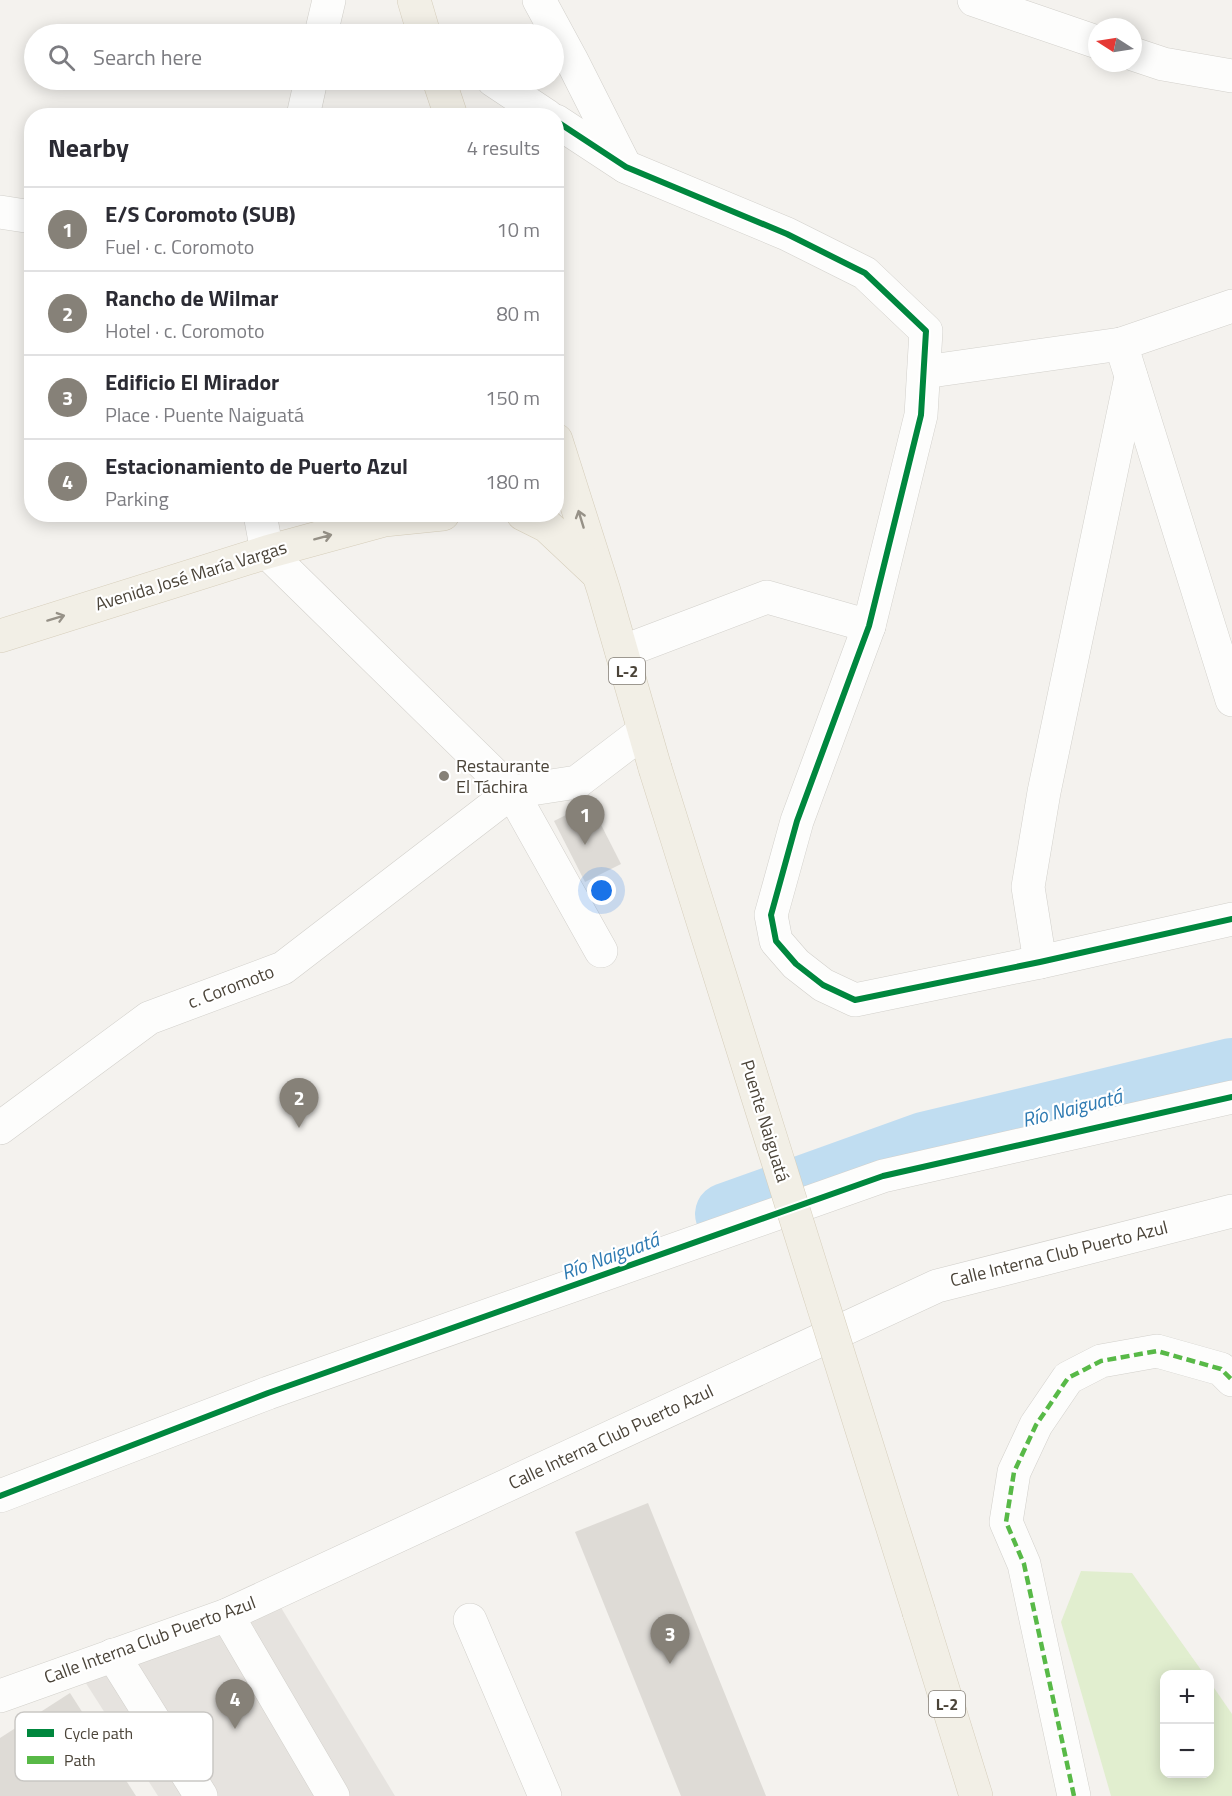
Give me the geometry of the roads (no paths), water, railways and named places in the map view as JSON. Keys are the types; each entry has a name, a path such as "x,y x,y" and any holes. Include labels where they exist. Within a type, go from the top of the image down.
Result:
{"main road":[{"path":"414,0 421,24"},
{"path":"442,90 448,108"},
{"name":"L-2","path":"564,466 644,730"},
{"name":"Avenida José María Vargas","path":"0,636 267,552 373,522"},
{"path":"539,522 547,526 598,575"},
{"name":"Puente Naiguatá","path":"644,730 976,1796"}],"street":[{"path":"323,24 329,0"},
{"path":"538,0 552,24"},
{"path":"974,0 1088,39"},
{"path":"564,45 626,167"},
{"path":"1142,57 1163,64 1232,76"},
{"path":"305,108 309,90"},
{"path":"508,90 536,108"},
{"path":"564,127 626,167 788,234 865,273 926,331 921,415 869,626 797,821 771,915 776,941 796,964 823,985 855,1000 1041,962 1232,919"},
{"path":"0,212 24,216"},
{"path":"924,372 1121,344 1232,306"},
{"path":"1121,344 1232,699"},
{"path":"1041,962 1028,886 1044,792 1131,377"},
{"path":"261,522 267,552 512,792 601,951"},
{"path":"622,652 767,597 869,626"},
{"path":"512,792 577,782 644,730"},
{"name":"c. Coromoto","path":"0,1128 149,1018 283,968 512,792"},
{"path":"0,1496 279,1389 883,1176 1232,1097"},
{"name":"Calle Interna Club Puerto Azul","path":"0,1696 227,1615 937,1286 1232,1211"},
{"path":"1074,1796 1024,1564 1006,1522 1014,1472 1036,1425 1068,1378 1101,1361 1157,1351 1221,1370 1232,1380"},
{"path":"227,1615 333,1796"},
{"path":"470,1620 545,1796"},
{"path":"114,1655 149,1712"},
{"path":"192,1781 201,1796"}],"waterway":[{"name":"Río Naiguatá","path":"726,1214 924,1143 1232,1069"}],"place":[{"name":"Restaurante El Táchira","path":"444,776"},
{"name":"E/S Coromoto (SUB)","path":"585,845"},
{"name":"Rancho de Wilmar","path":"299,1128"},
{"name":"Edificio El Mirador","path":"670,1664"},
{"name":"Estacionamiento de Puerto Azul","path":"235,1729"}]}
